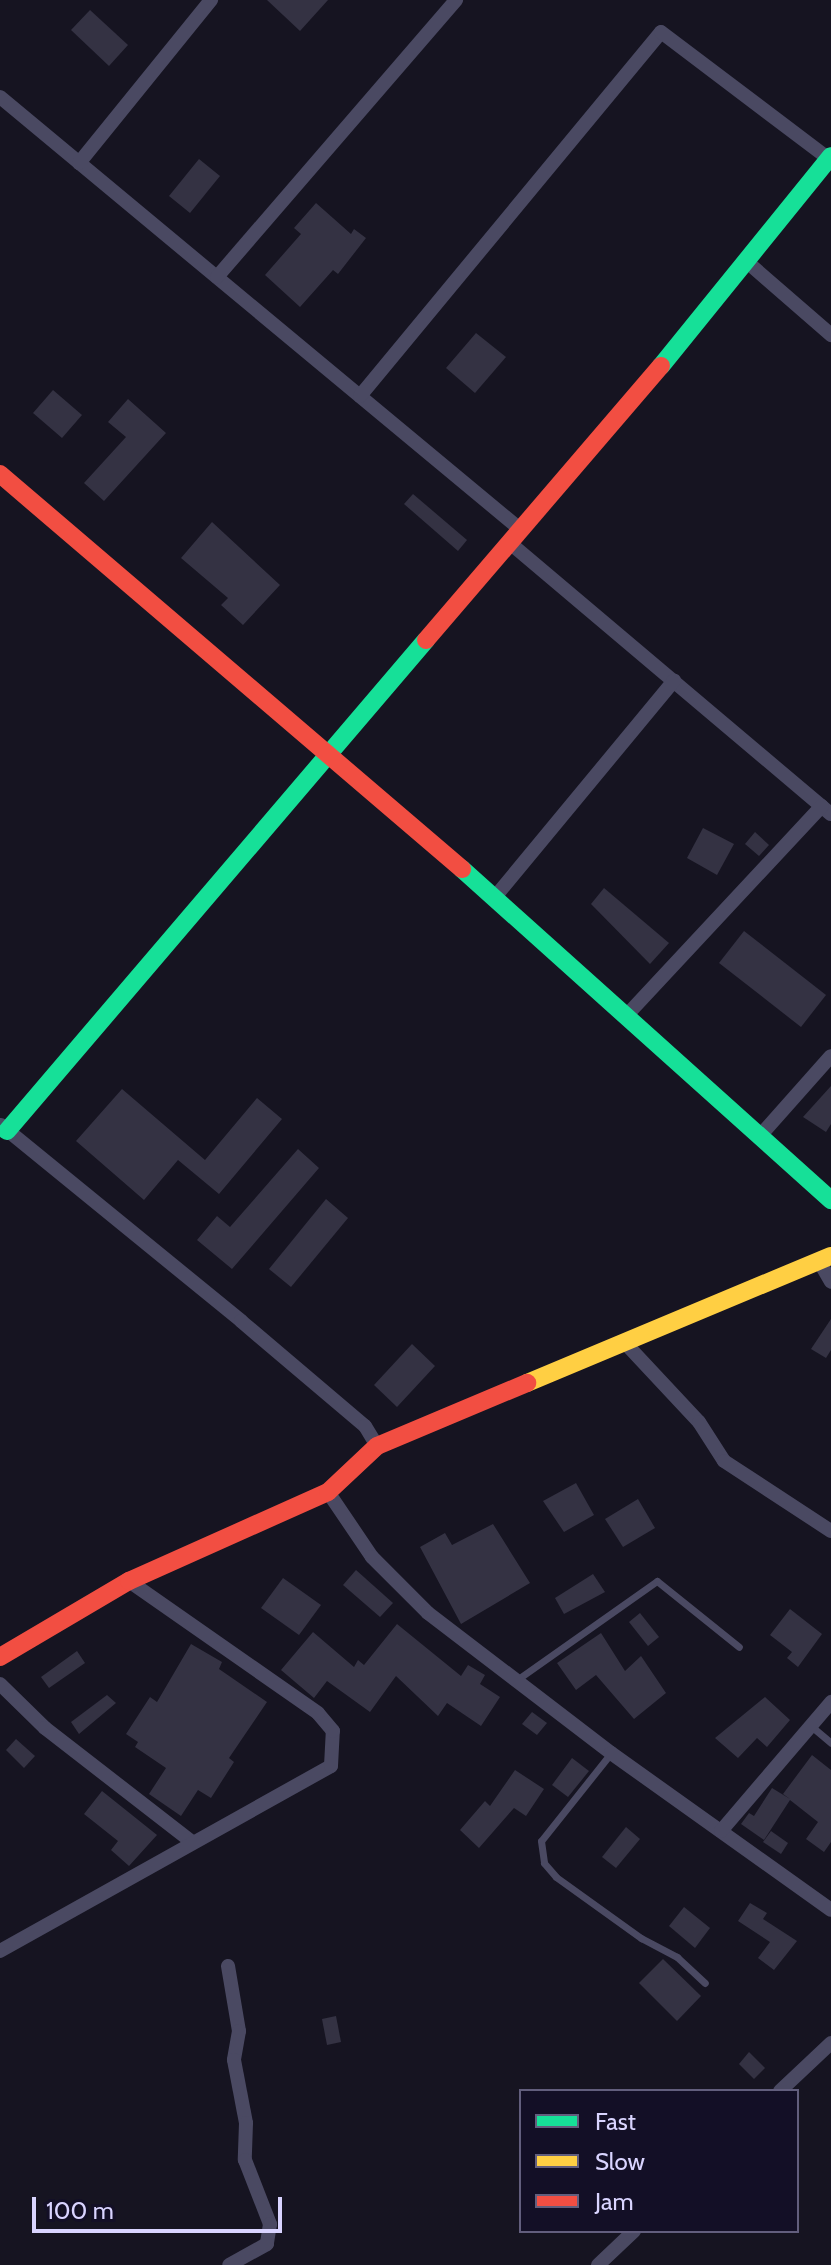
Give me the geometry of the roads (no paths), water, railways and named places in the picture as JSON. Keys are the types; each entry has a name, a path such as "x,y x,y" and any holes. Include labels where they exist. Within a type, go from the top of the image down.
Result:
{"street":[{"path":"79,163 211,0"},
{"path":"217,277 456,0"},
{"path":"360,396 661,32 830,158 516,537 4,1128 365,1426 377,1446"},
{"path":"0,97 360,396 674,681 826,810 626,1016"},
{"path":"746,261 831,335"},
{"path":"0,474 495,897 831,1200"},
{"path":"495,897 674,681"},
{"path":"759,1137 831,1056"},
{"path":"0,1657 129,1581 328,1492 377,1446 627,1345 825,1258 831,1282"},
{"path":"627,1345 699,1422 724,1461 831,1531"},
{"path":"328,1492 393,1581 611,1753 831,1910"},
{"path":"0,1951 331,1766 333,1731 318,1713 257,1667 129,1581"},
{"path":"0,1684 45,1728 192,1842"},
{"path":"721,1831 831,1702"},
{"path":"228,1966 239,2031 234,2060 246,2123 245,2160 270,2224 267,2244 229,2265"},
{"path":"782,2089 831,2043"},
{"path":"598,2265 632,2233"}],"lane":[{"path":"518,1679 657,1581 739,1647"},
{"path":"811,1726 831,1743"},
{"path":"611,1753 541,1841 544,1863 556,1877 641,1938 677,1957 705,1983"}]}
